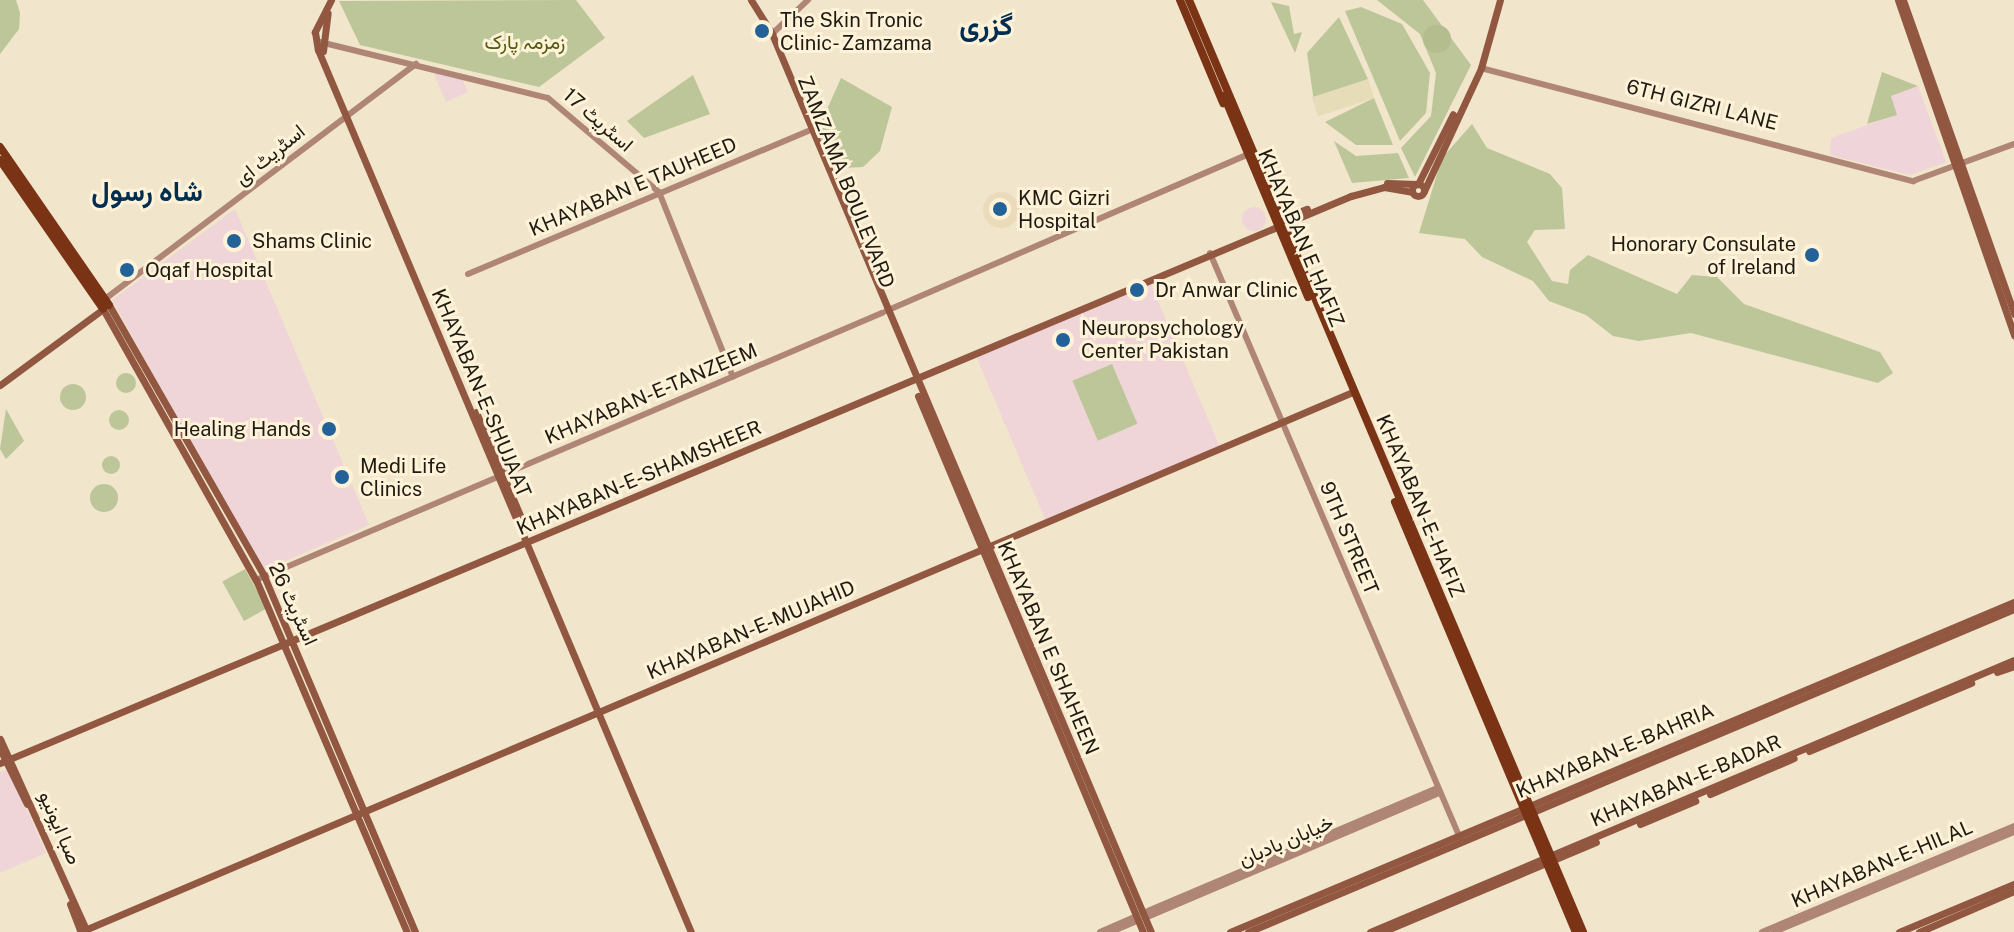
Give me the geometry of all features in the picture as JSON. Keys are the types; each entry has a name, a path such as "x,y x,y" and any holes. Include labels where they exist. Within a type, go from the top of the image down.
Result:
{"main road":[{"path":"318,42 333,0"},
{"name":"ZAMZAMA BOULEVARD","path":"749,0 772,34 808,131"},
{"name":"ZAMZAMA BOULEVARD","path":"749,0 770,37 913,378"},
{"path":"1186,0 1225,93 1241,119"},
{"path":"1186,0 1241,119 1280,222"},
{"path":"1186,0 1244,143"},
{"path":"1418,188 1481,68 1497,0"},
{"path":"1418,188 1476,69 1497,0"},
{"path":"1901,0 2014,314"},
{"name":"KHAYABAN-E-SHUJAAT","path":"318,42 694,932"},
{"name":"KHAYABAN E HAFIZ","path":"1225,93 1248,154 1280,222 1351,393"},
{"path":"0,147 106,304"},
{"path":"0,160 106,304"},
{"path":"1958,162 2014,335"},
{"path":"0,169 29,202"},
{"name":"KHAYABAN-E-SHAMSHEER","path":"6,760 1362,187 1418,188"},
{"path":"0,385 106,304"},
{"name":"اسٹریٹ 26","path":"106,304 260,578 415,932"},
{"name":"KHAYABAN E SHAHEEN","path":"913,378 1141,917 1151,932"},
{"name":"KHAYABAN-E-MUJAHID","path":"83,932 1351,393"},
{"name":"KHAYABAN-E-HAFIZ","path":"1351,393 1583,932"},
{"name":"KHAYABAN-E-BAHRIA","path":"1714,732 2014,602"},
{"name":"KHAYABAN-E-BAHRIA","path":"1230,932 2014,609"},
{"name":"KHAYABAN-E-BADAR","path":"1370,932 2014,663"},
{"name":"صبا ایونیو","path":"0,739 6,760"},
{"name":"صبا ایونیو","path":"0,749 83,932"},
{"name":"اسٹریٹ 26","path":"361,812 407,932"},
{"name":"KHAYABAN-E-BAHRIA","path":"1248,932 1460,838"},
{"name":"KHAYABAN-E-HAFIZ","path":"1549,859 1576,932"},
{"name":"KHAYABAN-E-BADAR","path":"1382,932 1549,859"},
{"path":"1899,932 2014,884"},
{"path":"1919,932 2014,891"},
{"name":"KHAYABAN E SHAHEEN","path":"1141,917 1143,932"}],"street":[{"path":"772,34 808,0"},
{"name":"اسٹریٹ 17","path":"318,42 541,93 659,192 733,377"},
{"name":"اسٹریٹ ای","path":"106,304 347,114 416,64"},
{"name":"6TH GIZRI LANE","path":"1481,68 1913,181 1958,162"},
{"name":"KHAYABAN E TAUHEED","path":"468,274 808,131"},
{"path":"1958,162 2014,144"},
{"name":"KHAYABAN-E-TANZEEM","path":"260,578 1248,154"},
{"name":"9TH STREET","path":"1210,253 1460,838"},
{"name":"خیابان بادبان","path":"1100,932 1438,791"},
{"name":"KHAYABAN-E-HILAL","path":"1762,932 1923,867 2014,826"},
{"path":"1923,867 2014,832"},
{"name":"خیابان بادبان","path":"1111,932 1141,917"},
{"path":"1774,932 1792,922"}],"shaded area":[{"path":"431,67 460,74 468,92 446,102"},
{"path":"1918,86 1946,162 1910,175 1830,155 1831,138 1896,115 1891,96"},
{"name":"KMC Gizri Hospital","path":"1001,192 1013,198 1019,210 1013,222 1001,228 989,222 983,210 989,198"},
{"path":"1254,207 1263,210 1266,219 1263,228 1254,231 1245,228 1242,219 1245,210"},
{"path":"235,209 369,525 262,571 112,300"},
{"path":"1149,280 1221,448 1047,522 975,354"},
{"path":"9,769 46,853 0,873 0,772"}],"green space":[{"path":"0,0 16,0 20,13 19,29 0,54"},
{"name":"زمزمہ پارک","path":"576,0 605,38 539,87 360,45 339,1"},
{"path":"1377,0 1423,0 1471,65 1415,177 1401,148 1431,116 1436,73 1420,34"},
{"path":"1271,2 1289,6 1294,34 1302,32 1295,53"},
{"path":"1361,7 1402,24 1430,73 1426,113 1400,141 1345,11"},
{"path":"1339,17 1368,79 1314,102 1307,53"},
{"path":"1437,25 1447,29 1451,39 1447,49 1437,53 1427,49 1423,39 1427,29"},
{"path":"1882,72 1918,86 1891,96 1897,115 1867,124"},
{"path":"693,75 710,114 644,138 627,121"},
{"path":"841,78 892,107 880,151 863,167 843,168 816,134"},
{"path":"1374,98 1393,145 1356,145 1325,122"},
{"path":"1472,124 1487,148 1550,174 1562,188 1565,229 1535,230 1527,242 1552,281 1568,284 1570,270 1588,255 1677,294 1692,275 1717,277 1744,304 1880,352 1893,373 1878,383 1691,333 1639,341 1613,336 1586,315 1549,301 1533,281 1482,257 1465,239 1419,233 1442,158"},
{"path":"1334,141 1356,156 1398,153 1409,178 1352,183"},
{"path":"1112,364 1137,424 1098,441 1072,381"},
{"path":"126,373 133,376 136,383 133,390 126,393 119,390 116,383 119,376"},
{"path":"73,384 82,388 86,397 82,406 73,410 64,406 60,397 64,388"},
{"path":"6,409 24,441 6,459 0,449"},
{"path":"119,410 126,413 129,420 126,427 119,430 112,427 109,420 112,413"},
{"path":"111,456 120,465 111,474 102,465"},
{"path":"104,484 114,488 118,498 114,508 104,512 94,508 90,498 94,488"},
{"path":"245,569 267,608 244,621 222,582"}],"sand":[{"path":"1368,79 1374,98 1318,116 1312,97"}],"place":[{"name":"The Skin Tronic Clinic- Zamzama","path":"762,31"},
{"name":"KMC Gizri Hospital","path":"1000,209"},
{"name":"Shams Clinic","path":"234,241"},
{"name":"Honorary Consulate of Ireland","path":"1812,255"},
{"name":"Oqaf Hospital","path":"127,270"},
{"name":"Dr Anwar Clinic","path":"1137,290"},
{"name":"Neuropsychology Center Pakistan","path":"1063,340"},
{"name":"Healing Hands","path":"329,429"},
{"name":"Medi Life Clinics","path":"342,477"}],"district":[{"name":"گزری","path":"986,25"},
{"name":"شاہ رسول","path":"147,191"}]}
